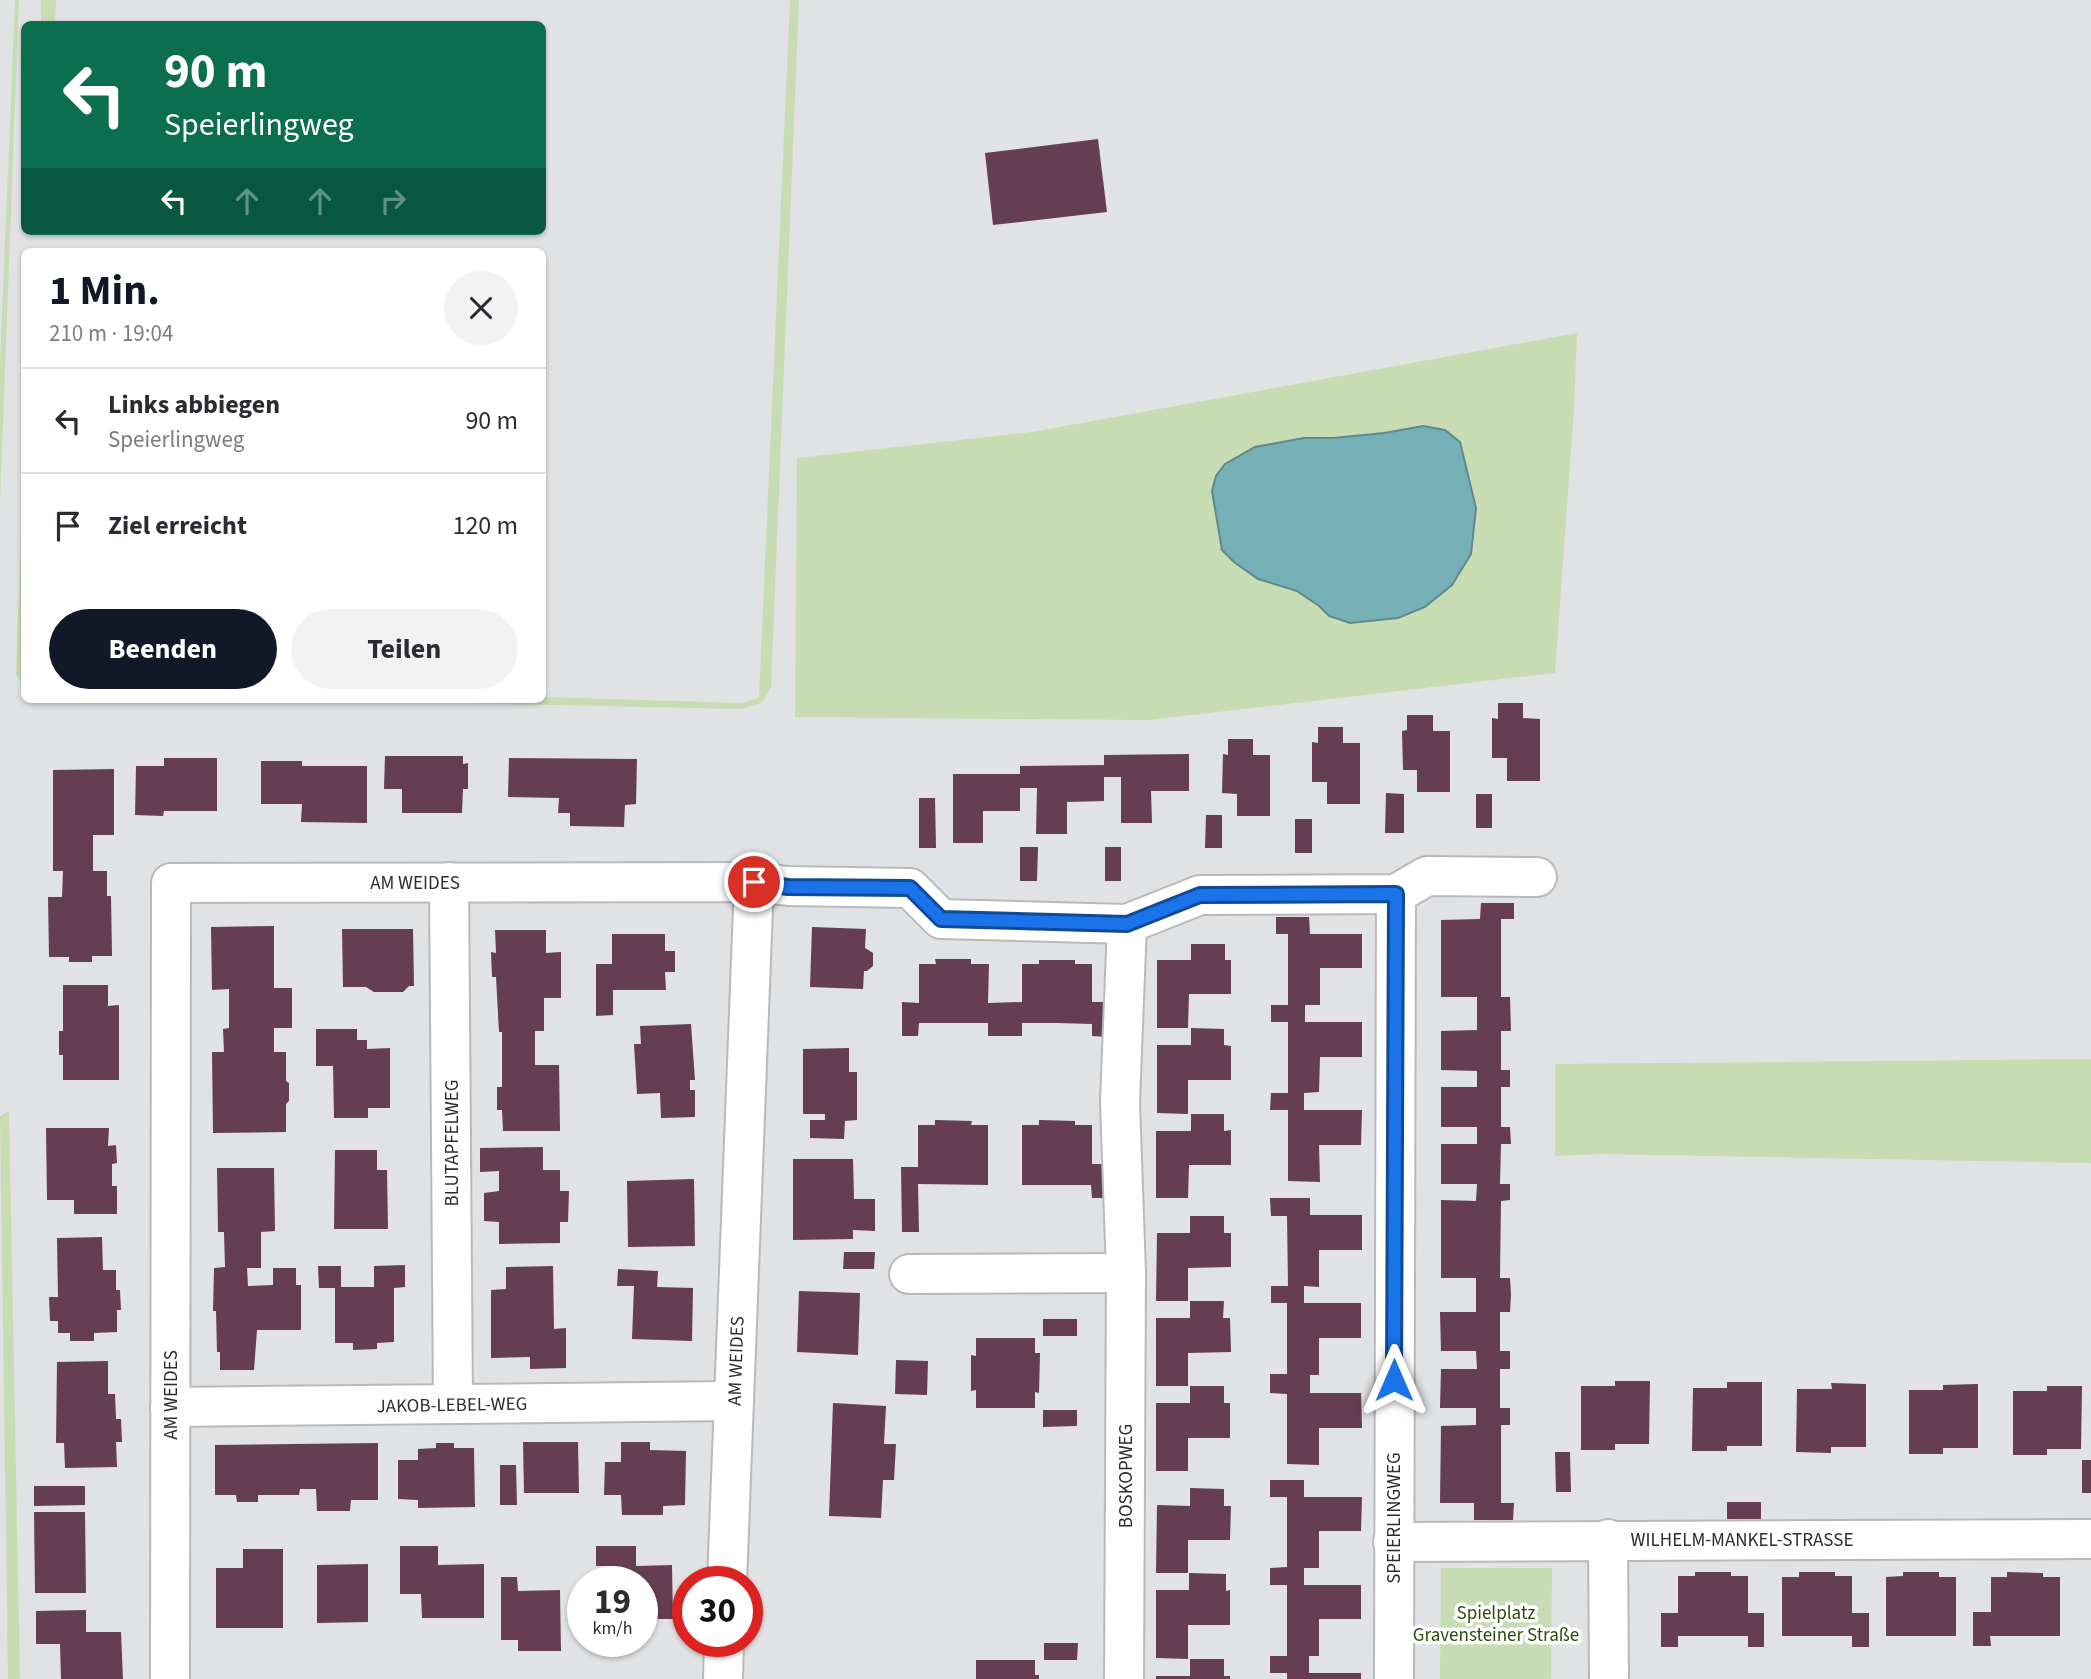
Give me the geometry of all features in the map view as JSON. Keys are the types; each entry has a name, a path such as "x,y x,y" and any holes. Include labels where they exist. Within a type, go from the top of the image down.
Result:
{"street":[{"path":"754,882 788,887 910,888 941,919 1127,924 1200,895 1396,894 1427,876 1538,877"},
{"name":"BLUTAPFELWEG","path":"449,882 453,1404"},
{"name":"AM WEIDES","path":"170,1679 171,883 754,882 728,1566"},
{"name":"SPEIERLINGWEG","path":"1394,1679 1396,894"},
{"name":"BOSKOPWEG","path":"1124,1679 1126,1273 1120,1102 1127,924"},
{"path":"909,1274 1126,1273"},
{"name":"JAKOB-LEBEL-WEG","path":"170,1407 734,1401"},
{"path":"1608,1539 1609,1679"},
{"name":"WILHELM-MANKEL-STRASSE","path":"1393,1542 2091,1539"},
{"path":"723,1679 724,1657"}],"green space":[{"path":"15,0 19,0 0,503 0,363"},
{"path":"41,0 56,0 55,21 41,21"},
{"path":"790,0 799,0 771,687 762,703 741,709 459,703 546,703 546,697 741,703 759,698"},
{"path":"1577,333 1555,673 1148,720 795,717 797,458 1032,432","holes":["1423,426 1398,618 1350,623 1329,616 1296,591 1258,579 1222,550 1212,491 1304,438 1384,433"]},
{"path":"21,535 21,682 16,674"},
{"path":"2091,1059 2091,1163 1600,1154 1555,1156 1555,1064"},
{"path":"9,1111 20,1679 8,1679 0,1116"},
{"name":"Spielplatz Gravensteiner Straße","path":"1441,1568 1552,1568 1551,1679 1440,1679"}],"water":[{"path":"1423,426 1445,430 1460,442 1476,508 1471,554 1452,585 1425,607 1398,618 1350,623 1329,616 1297,591 1258,579 1222,550 1212,491 1216,476 1225,464 1255,447 1304,438 1384,433"}],"building":[{"path":"1098,139 1107,212 993,225 985,153"},
{"path":"1498,703 1523,703 1523,718 1540,719 1540,781 1507,781 1507,758 1492,758 1492,718 1498,719"},
{"path":"1407,715 1433,715 1433,731 1450,731 1450,792 1417,792 1417,770 1403,770 1402,731 1407,730"},
{"path":"1318,727 1343,727 1343,743 1360,743 1360,804 1327,804 1327,782 1312,782 1312,742 1318,743"},
{"path":"1228,739 1253,739 1253,755 1270,755 1270,816 1237,816 1237,794 1222,793 1223,754 1228,755"},
{"path":"1189,754 1189,791 1151,791 1152,823 1121,823 1121,777 1104,777 1104,801 1067,802 1067,834 1036,834 1037,788 1020,788 1020,811 983,811 983,843 953,843 953,774 1020,774 1020,766 1104,765 1104,755"},
{"path":"385,756 463,756 463,764 468,763 468,789 463,789 462,813 402,813 402,789 384,789"},
{"path":"164,758 217,758 217,811 164,811 163,816 135,815 136,766 164,766"},
{"path":"509,758 637,759 636,804 625,805 624,827 570,826 570,813 558,813 559,798 508,797"},
{"path":"261,761 302,761 302,766 367,766 367,823 301,822 302,804 261,804"},
{"path":"114,769 114,835 93,835 93,871 107,871 107,896 111,896 112,956 92,956 92,962 69,962 69,957 49,957 48,897 62,897 63,871 53,871 53,770"},
{"path":"1386,793 1404,794 1404,833 1385,833"},
{"path":"1476,794 1492,794 1492,828 1476,828"},
{"path":"919,798 935,798 936,848 919,848"},
{"path":"1206,815 1222,815 1222,848 1205,848"},
{"path":"1295,819 1312,819 1312,853 1295,853"},
{"path":"1020,847 1038,847 1037,881 1020,881"},
{"path":"1105,847 1121,847 1121,881 1105,881"},
{"path":"1481,903 1514,903 1514,919 1501,919 1501,997 1510,997 1511,1031 1501,1031 1501,1070 1510,1070 1510,1087 1501,1087 1501,1127 1510,1127 1511,1144 1501,1144 1500,1184 1510,1184 1510,1200 1501,1201 1500,1278 1510,1278 1511,1295 1510,1312 1500,1312 1500,1351 1510,1351 1510,1369 1500,1369 1500,1408 1510,1408 1510,1425 1501,1425 1501,1503 1514,1503 1513,1520 1474,1520 1474,1503 1440,1503 1441,1426 1476,1425 1476,1408 1440,1408 1441,1369 1477,1369 1476,1351 1441,1351 1440,1312 1476,1312 1476,1278 1441,1278 1441,1200 1476,1201 1477,1184 1441,1184 1441,1144 1477,1144 1477,1127 1441,1127 1441,1087 1477,1087 1477,1071 1441,1070 1441,1031 1477,1030 1477,997 1441,997 1441,920 1480,919"},
{"path":"1276,917 1309,917 1310,934 1362,934 1362,968 1320,968 1320,1005 1305,1005 1305,1022 1362,1022 1362,1057 1320,1057 1319,1092 1304,1093 1304,1110 1362,1110 1361,1145 1319,1145 1320,1182 1288,1181 1288,1110 1270,1110 1271,1093 1288,1093 1288,1022 1271,1022 1271,1005 1288,1005 1288,934 1276,934"},
{"path":"274,926 274,988 292,988 292,1028 274,1028 274,1052 286,1052 289,1101 286,1104 286,1132 213,1133 212,1052 224,1052 223,1029 229,1028 229,989 212,990 211,927"},
{"path":"812,927 866,929 865,948 873,953 873,966 864,971 863,989 810,987"},
{"path":"342,929 413,929 414,986 409,986 403,992 374,992 366,987 343,987"},
{"path":"495,930 546,930 546,953 561,952 561,998 544,998 544,1031 535,1031 535,1065 559,1065 560,1131 503,1131 502,1110 497,1110 497,1087 502,1087 502,1032 499,1032 496,977 492,977 491,952 496,953"},
{"path":"612,934 665,934 665,951 675,951 675,972 665,972 666,990 613,990 613,1015 596,1016 596,964 612,964"},
{"path":"1191,944 1225,944 1225,960 1231,960 1231,994 1189,994 1188,1028 1157,1028 1157,960 1191,960"},
{"path":"935,959 971,959 971,964 989,964 988,1003 1022,1002 1022,964 1039,964 1039,960 1075,960 1075,964 1092,964 1092,1002 1109,1002 1109,1037 1092,1036 1092,1024 1057,1023 1022,1023 1022,1036 988,1036 988,1023 919,1023 918,1036 902,1036 902,1002 919,1003 919,964 936,964"},
{"path":"63,985 108,985 108,1006 119,1005 119,1080 63,1080 59,1031 63,1031"},
{"path":"691,1024 695,1080 690,1080 690,1090 695,1090 695,1117 661,1118 660,1093 637,1094 634,1044 641,1044 640,1026"},
{"path":"1191,1028 1224,1029 1224,1045 1231,1046 1231,1080 1188,1080 1188,1114 1157,1113 1157,1045 1191,1045"},
{"path":"316,1029 357,1029 357,1040 367,1040 367,1049 390,1048 390,1108 368,1108 368,1118 334,1118 333,1066 316,1066"},
{"path":"849,1048 849,1072 857,1072 857,1120 845,1121 844,1139 810,1138 810,1120 825,1120 825,1114 803,1114 803,1049"},
{"path":"1191,1114 1224,1114 1224,1131 1231,1130 1231,1165 1189,1165 1188,1198 1156,1198 1156,1131 1191,1131"},
{"path":"935,1120 972,1121 971,1125 988,1125 988,1185 918,1184 919,1232 902,1232 901,1167 918,1167 918,1125 935,1125"},
{"path":"1039,1120 1075,1121 1075,1125 1092,1125 1092,1164 1108,1164 1108,1198 1092,1198 1091,1185 1022,1185 1022,1125 1039,1125"},
{"path":"46,1128 109,1128 108,1146 116,1145 117,1163 112,1164 112,1186 117,1186 117,1214 74,1214 74,1200 47,1200"},
{"path":"543,1147 543,1170 560,1170 560,1191 569,1191 568,1222 560,1222 560,1243 499,1244 499,1222 484,1221 484,1193 499,1191 499,1171 480,1172 480,1148"},
{"path":"335,1150 377,1150 377,1170 387,1170 388,1229 334,1229"},
{"path":"793,1159 853,1159 854,1199 875,1199 875,1231 853,1230 853,1239 793,1240"},
{"path":"217,1168 274,1168 275,1231 261,1232 261,1268 247,1268 248,1286 273,1285 273,1268 296,1268 296,1285 301,1285 301,1330 257,1330 254,1370 220,1370 216,1311 213,1311 214,1268 225,1267 224,1232 218,1232"},
{"path":"694,1179 695,1246 628,1247 627,1181"},
{"path":"1270,1198 1310,1198 1310,1215 1362,1215 1362,1250 1319,1250 1319,1287 1304,1286 1304,1303 1361,1303 1361,1338 1319,1338 1319,1375 1310,1375 1310,1393 1361,1393 1362,1428 1319,1428 1319,1465 1287,1464 1287,1394 1270,1393 1270,1374 1287,1374 1287,1303 1271,1303 1271,1286 1288,1286 1287,1216 1271,1216"},
{"path":"1190,1216 1224,1216 1224,1233 1231,1233 1231,1267 1188,1268 1188,1301 1156,1301 1157,1233 1190,1233"},
{"path":"102,1237 103,1270 116,1270 116,1290 120,1290 121,1310 117,1310 117,1332 94,1333 94,1341 70,1341 70,1333 58,1333 58,1321 50,1321 49,1297 58,1297 57,1238"},
{"path":"844,1252 875,1252 874,1269 843,1269"},
{"path":"405,1265 405,1287 394,1288 394,1342 377,1343 377,1349 353,1350 353,1343 335,1343 335,1288 319,1288 318,1266 341,1266 341,1287 374,1287 374,1266"},
{"path":"553,1266 554,1329 566,1328 566,1368 530,1369 530,1357 491,1358 491,1290 506,1289 506,1267"},
{"path":"618,1269 658,1271 657,1287 693,1288 692,1341 632,1339 634,1286 617,1286"},
{"path":"799,1291 860,1293 858,1355 797,1352"},
{"path":"1190,1301 1224,1301 1223,1318 1230,1318 1231,1352 1188,1353 1188,1386 1156,1386 1156,1318 1190,1318"},
{"path":"1043,1319 1077,1319 1077,1336 1043,1336"},
{"path":"976,1338 1035,1338 1035,1353 1040,1353 1039,1393 1035,1392 1035,1408 976,1408 976,1390 971,1391 971,1355 976,1356"},
{"path":"896,1360 928,1361 927,1395 895,1394"},
{"path":"108,1361 108,1394 115,1394 116,1419 121,1419 122,1442 116,1442 117,1467 65,1468 64,1443 56,1443 57,1362"},
{"path":"1615,1381 1650,1381 1649,1444 1615,1444 1615,1450 1581,1450 1581,1386 1615,1386"},
{"path":"1727,1382 1762,1382 1762,1446 1727,1446 1727,1451 1692,1451 1693,1388 1727,1388"},
{"path":"1831,1383 1866,1384 1866,1447 1831,1447 1831,1453 1796,1452 1797,1389 1832,1389"},
{"path":"1978,1384 1978,1448 1943,1448 1943,1454 1909,1454 1909,1390 1943,1390 1943,1385"},
{"path":"1190,1386 1224,1386 1224,1403 1230,1403 1230,1438 1188,1438 1188,1471 1156,1471 1156,1403 1190,1403"},
{"path":"2047,1386 2082,1386 2081,1449 2047,1449 2047,1455 2013,1455 2013,1391 2047,1391"},
{"path":"833,1403 886,1406 884,1444 896,1444 894,1480 883,1480 881,1518 829,1516"},
{"path":"1043,1410 1077,1410 1077,1426 1043,1427"},
{"path":"523,1442 578,1442 579,1493 524,1493"},
{"path":"621,1442 650,1442 650,1450 686,1451 685,1505 663,1506 663,1515 622,1515 621,1495 604,1495 605,1462 621,1462"},
{"path":"378,1443 378,1500 351,1500 350,1511 317,1511 316,1489 300,1489 299,1495 258,1495 258,1502 237,1502 236,1495 215,1495 215,1445"},
{"path":"436,1443 454,1443 454,1448 474,1448 475,1507 418,1508 418,1500 398,1499 398,1460 418,1460 418,1449 436,1448"},
{"path":"1555,1452 1570,1452 1571,1492 1556,1492"},
{"path":"2082,1460 2091,1460 2091,1493 2082,1493"},
{"path":"500,1465 516,1465 517,1505 500,1505"},
{"path":"1270,1480 1304,1480 1304,1497 1362,1497 1361,1531 1319,1531 1319,1568 1304,1568 1304,1585 1361,1585 1361,1619 1319,1619 1319,1656 1309,1656 1309,1673 1361,1673 1361,1679 1287,1679 1287,1673 1270,1673 1270,1656 1287,1656 1287,1585 1270,1585 1270,1568 1287,1567 1287,1497 1270,1497"},
{"path":"34,1486 85,1486 85,1505 34,1506"},
{"path":"1190,1488 1224,1489 1224,1506 1231,1506 1230,1540 1188,1540 1188,1573 1156,1573 1157,1505 1190,1506"},
{"path":"1727,1502 1761,1502 1761,1519 1727,1519"},
{"path":"34,1512 85,1512 86,1593 35,1593"},
{"path":"400,1546 438,1546 438,1565 484,1564 484,1618 422,1618 421,1594 400,1594"},
{"path":"596,1546 636,1546 636,1566 596,1566"},
{"path":"243,1549 283,1549 283,1628 216,1628 216,1568 243,1568"},
{"path":"368,1564 368,1622 317,1623 317,1565"},
{"path":"672,1565 672,1619 658,1619 658,1566 636,1566"},
{"path":"1695,1572 1731,1572 1731,1576 1748,1576 1748,1613 1764,1613 1764,1647 1748,1647 1748,1636 1678,1636 1678,1647 1661,1647 1661,1613 1678,1613 1678,1576 1695,1576"},
{"path":"1799,1572 1835,1572 1835,1576 1852,1576 1852,1613 1869,1613 1869,1647 1852,1647 1852,1636 1782,1636 1782,1577 1799,1577"},
{"path":"1903,1572 1939,1572 1939,1577 1956,1577 1956,1636 1886,1636 1886,1577 1903,1576"},
{"path":"2007,1572 2043,1573 2043,1577 2060,1577 2060,1636 1990,1636 1991,1646 1973,1646 1973,1612 1991,1612 1991,1577 2007,1577"},
{"path":"1189,1573 1226,1574 1226,1591 1230,1590 1230,1625 1188,1625 1188,1659 1156,1658 1156,1590 1189,1590"},
{"path":"501,1577 517,1577 518,1591 560,1590 561,1651 518,1651 518,1640 501,1640"},
{"path":"86,1610 86,1632 121,1632 123,1679 61,1679 60,1644 36,1644 36,1611"},
{"path":"1044,1643 1078,1643 1077,1660 1044,1660"},
{"path":"1190,1659 1224,1659 1224,1676 1230,1676 1230,1679 1156,1679 1156,1676 1190,1676"},
{"path":"976,1660 1035,1660 1035,1675 1039,1675 1039,1679 976,1679"}],"route":[{"path":"754,882 788,887 910,888 941,919 1127,924 1200,895 1396,894 1394,1380"}]}
